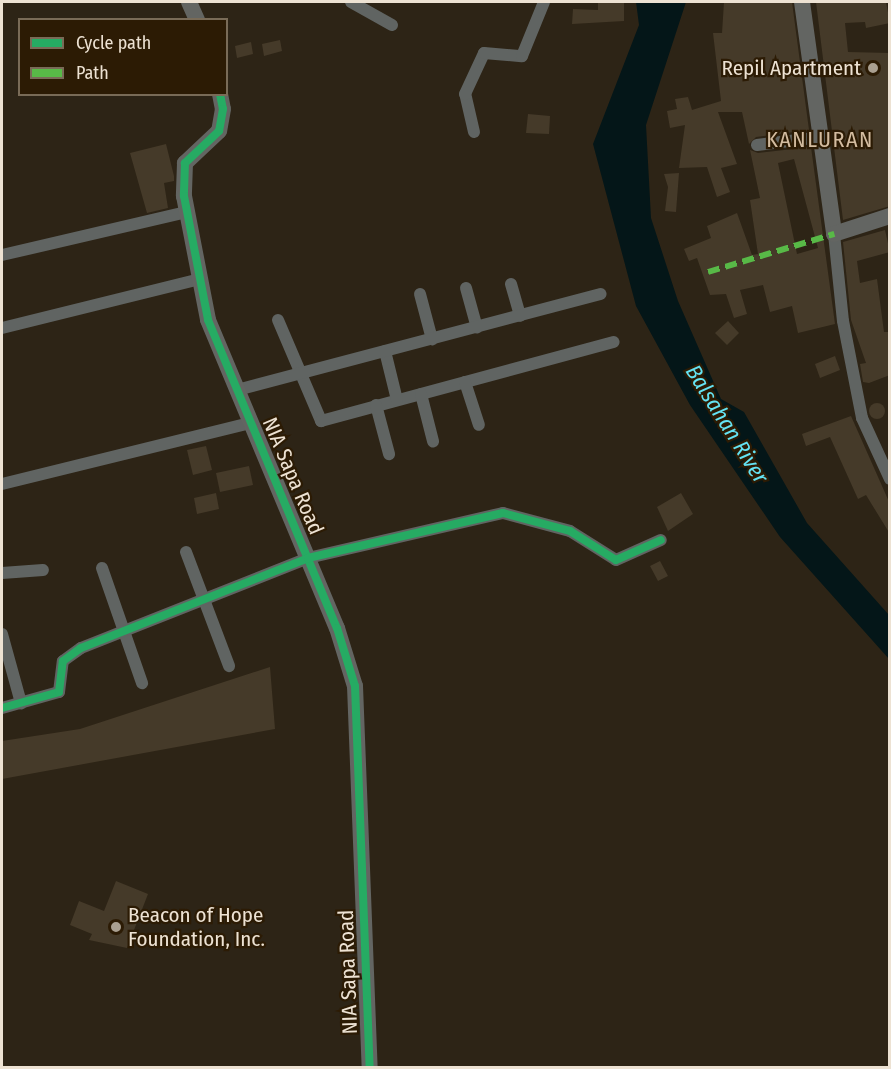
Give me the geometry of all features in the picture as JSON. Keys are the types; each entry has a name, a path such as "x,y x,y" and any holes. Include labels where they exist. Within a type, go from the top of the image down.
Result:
{"street":[{"path":"189,2 196,18"},
{"path":"351,2 392,25"},
{"path":"474,132 465,94 484,53 522,56 544,2"},
{"path":"802,2 834,234 843,321 862,418 888,472"},
{"name":"NIA Sapa Road","path":"220,96 223,109 219,131 185,163 187,212 208,320 308,558 355,686 370,1068"},
{"path":"758,146 821,137"},
{"path":"2,255 187,212"},
{"path":"834,234 890,216"},
{"path":"2,328 200,279"},
{"path":"511,284 520,316"},
{"path":"466,288 477,328"},
{"path":"420,294 432,339"},
{"path":"237,390 602,294"},
{"path":"278,320 321,421 614,342"},
{"path":"385,351 397,400"},
{"path":"465,382 479,425"},
{"path":"421,394 433,441"},
{"path":"376,405 389,454"},
{"path":"2,484 251,423"},
{"path":"2,708 59,692 63,661 81,648 124,633 308,558 503,513 570,531 616,560 661,540"},
{"path":"186,552 229,666"},
{"path":"102,568 142,682"},
{"path":"2,573 43,570"},
{"path":"2,634 21,703"}],"water":[{"name":"Balsahan River","path":"636,2 686,2 646,125 651,218 678,301 721,399 744,412 807,523 889,615 889,659 780,537 690,405 636,306 593,144 639,25"}],"building":[{"path":"598,2 624,2 624,21 572,24 573,9 598,10"},
{"path":"724,2 792,2 809,130 756,137 749,144 742,112 718,112 737,164 721,168 730,192 717,197 707,167 679,168 685,125 670,128 667,111 677,109 675,99 688,97 692,110 721,101 713,33 722,33"},
{"path":"816,2 886,2 890,23 866,28 865,22 845,23 848,52 890,53 890,206 843,220"},
{"path":"280,40 282,51 264,56 262,44"},
{"path":"251,42 253,54 237,58 235,46"},
{"path":"528,114 550,116 549,134 526,133"},
{"path":"166,144 174,176 174,181 164,183 168,208 147,213 130,153"},
{"path":"811,147 835,324 798,333 792,306 770,312 763,285 740,290 747,314 734,318 726,294 710,295 697,258 689,261 684,249 711,238 707,226 737,213 752,255 758,254 750,200 760,198 750,150 758,153","holes":["794,159 818,248 797,254 778,163"]},
{"path":"679,173 676,212 665,211 668,187 664,174"},
{"path":"885,230 890,252 857,261 860,283 877,279 884,332 889,332 890,338 890,375 869,383 863,382 860,364 866,363 851,320 843,242"},
{"path":"728,321 739,333 727,345 715,333"},
{"path":"835,356 840,370 820,378 815,364"},
{"path":"874,403 880,403 885,411 883,417 874,419 869,414 869,408"},
{"path":"851,416 890,504 890,534 866,495 858,499 830,437 806,446 802,434"},
{"path":"206,446 212,470 193,475 187,450"},
{"path":"249,466 253,485 220,492 216,473"},
{"path":"216,493 219,509 197,514 194,498"},
{"path":"681,493 693,514 668,531 657,507"},
{"path":"660,561 668,576 658,581 650,566"},
{"path":"270,667 275,729 2,779 2,741 80,729"},
{"path":"116,881 148,894 127,948 89,940 92,934 70,925 79,901 104,911"}],"marked path":[{"path":"708,272 834,234"}],"cycle path":[{"path":"220,96 223,109 219,131 185,163 184,196 208,320 337,628 355,686 370,1068"},
{"path":"2,708 59,692 63,661 81,648 308,558 503,513 570,531 616,560 661,540"}],"place":[{"name":"Repil Apartment","path":"873,68"},
{"name":"Beacon of Hope Foundation, Inc.","path":"116,927"}],"district":[{"name":"KANLURAN","path":"820,140"}]}
